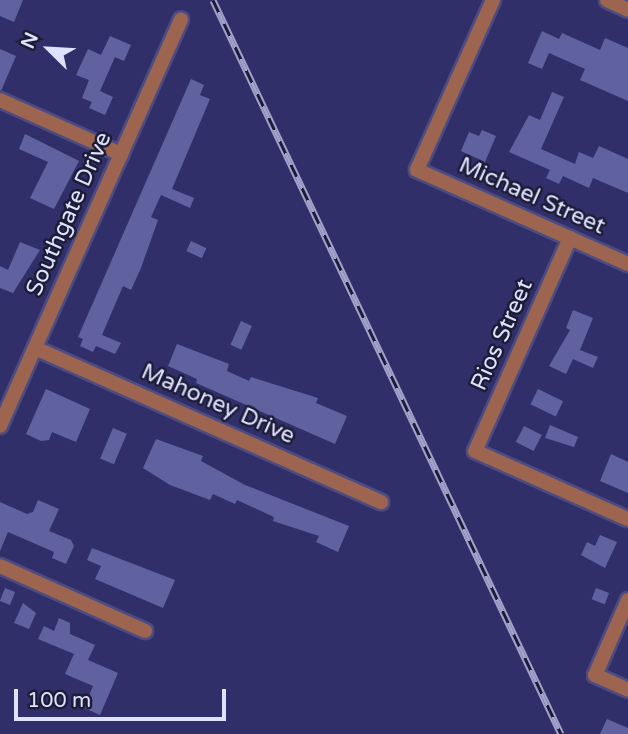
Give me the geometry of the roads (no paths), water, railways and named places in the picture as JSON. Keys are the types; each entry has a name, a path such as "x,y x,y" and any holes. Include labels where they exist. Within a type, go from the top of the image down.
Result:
{"street":[{"name":"Michael Street","path":"493,0 417,170 628,264"},
{"path":"607,0 628,10"},
{"name":"Southgate Drive","path":"0,426 181,20"},
{"path":"0,100 121,154"},
{"name":"Rios Street","path":"569,238 475,451 628,519"},
{"name":"Mahoney Drive","path":"35,348 381,502"},
{"path":"0,566 145,631"},
{"path":"628,600 595,675 628,690"}],"railway":[{"path":"213,0 561,734"}]}
